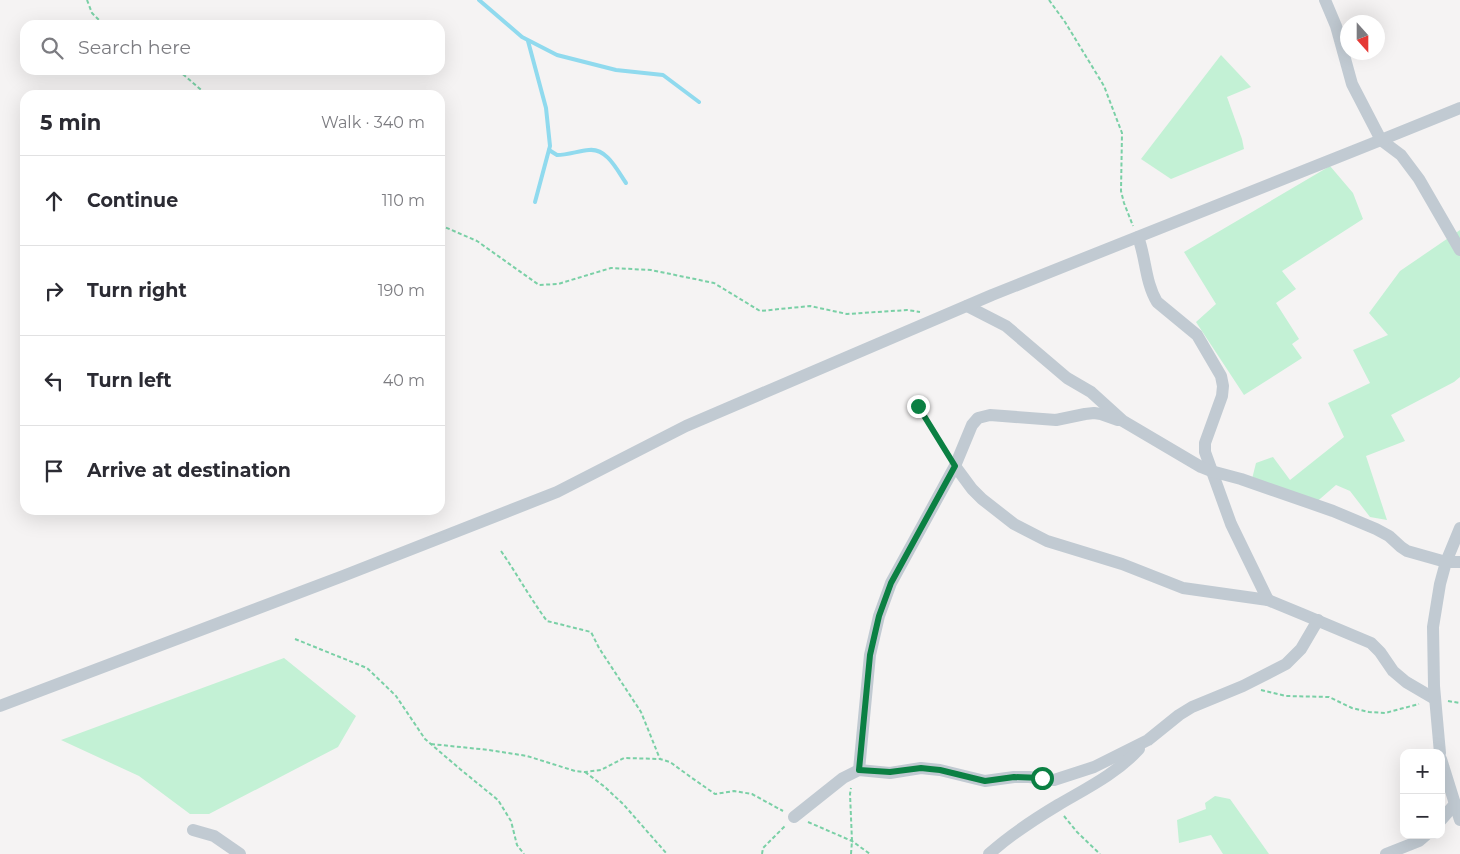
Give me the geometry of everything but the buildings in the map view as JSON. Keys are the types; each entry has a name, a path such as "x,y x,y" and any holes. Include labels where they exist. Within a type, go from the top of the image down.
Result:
{"street":[{"path":"1325,0 1336,26 1352,84 1381,140 1401,155 1419,179 1460,250"},
{"path":"0,706 343,576 557,492 686,426 942,316 1460,108"},
{"path":"1138,237 1143,252 1148,282 1154,297 1157,302 1197,335 1221,376 1222,396 1205,443 1205,452 1231,524 1268,600"},
{"path":"967,306 1006,326 1067,378 1090,392 1124,421 1211,471 1241,479 1333,511 1376,529 1407,550 1446,562 1460,562"},
{"path":"859,770 870,655 879,616 891,583 955,466 972,425 978,418 990,415 1056,420 1094,413 1124,421"},
{"path":"955,466 982,499 1014,524 1047,541 1122,564 1183,588 1268,600 1318,620 1371,643 1398,676 1435,699"},
{"path":"1440,749 1434,686 1433,627 1440,584 1446,562 1460,528"},
{"path":"989,854 1018,830 1102,780 1128,761 1148,740 1179,715 1192,707 1243,686 1291,660 1305,644 1318,620"},
{"path":"794,817 843,778 859,770 890,772 921,768 940,770 985,781 1014,777 1054,780 1094,767 1148,740"},
{"path":"1445,773 1460,820"},
{"path":"1445,815 1454,804"},
{"path":"193,830 214,836 240,854"},
{"path":"1386,854 1421,839"}],"path":[{"path":"88,0 92,14 99,20"},
{"path":"1049,0 1065,22 1104,86 1122,134 1121,191 1138,237"},
{"path":"184,75 201,90"},
{"path":"445,227 477,241 539,285 558,284 611,268 651,270 714,283 760,311 810,306 847,314 907,310 942,316"},
{"path":"918,406 955,466"},
{"path":"501,551 546,621 591,632 599,648 641,712 660,759"},
{"path":"295,639 367,668 396,696 426,738 460,770 498,800 511,821 517,845 524,854"},
{"path":"1243,686 1286,696 1329,697 1352,708 1369,712 1385,713 1435,699"},
{"path":"432,744 527,756 575,771 585,772 601,770 624,758 660,759 670,762 715,794 734,791 752,794 794,817 852,841 870,854"},
{"path":"851,854 850,794 859,770"},
{"path":"585,772 605,786 667,854"},
{"path":"1059,805 1066,820 1100,854"},
{"path":"762,854 763,848 794,817"}],"green space":[{"path":"1221,55 1251,87 1227,97 1244,149 1171,179 1141,159"},
{"path":"1330,166 1353,193 1363,219 1282,271 1296,289 1276,303 1299,339 1292,344 1302,358 1244,395 1196,322 1216,304 1184,252"},
{"path":"1460,230 1460,377 1391,415 1405,441 1366,456 1387,520 1370,517 1350,491 1336,485 1313,505 1251,483 1256,463 1273,457 1290,480 1344,437 1328,403 1370,383 1353,350 1388,335 1369,313 1400,271"},
{"path":"284,658 356,716 338,747 209,814 190,814 139,776 61,740"},
{"path":"1215,796 1230,799 1269,854 1223,854 1211,835 1179,843 1177,820 1206,809 1205,803"}],"waterway":[{"path":"479,0 522,37 557,55 616,70 663,75 699,102"},
{"path":"528,41 546,108 550,146 535,202"},
{"path":"549,150 557,155 589,150 601,152 611,161 626,183"}],"route":[{"path":"918,406 955,466 891,583 879,616 870,655 859,770 895,772 921,768 940,770 985,781 1014,777 1042,778"}]}
